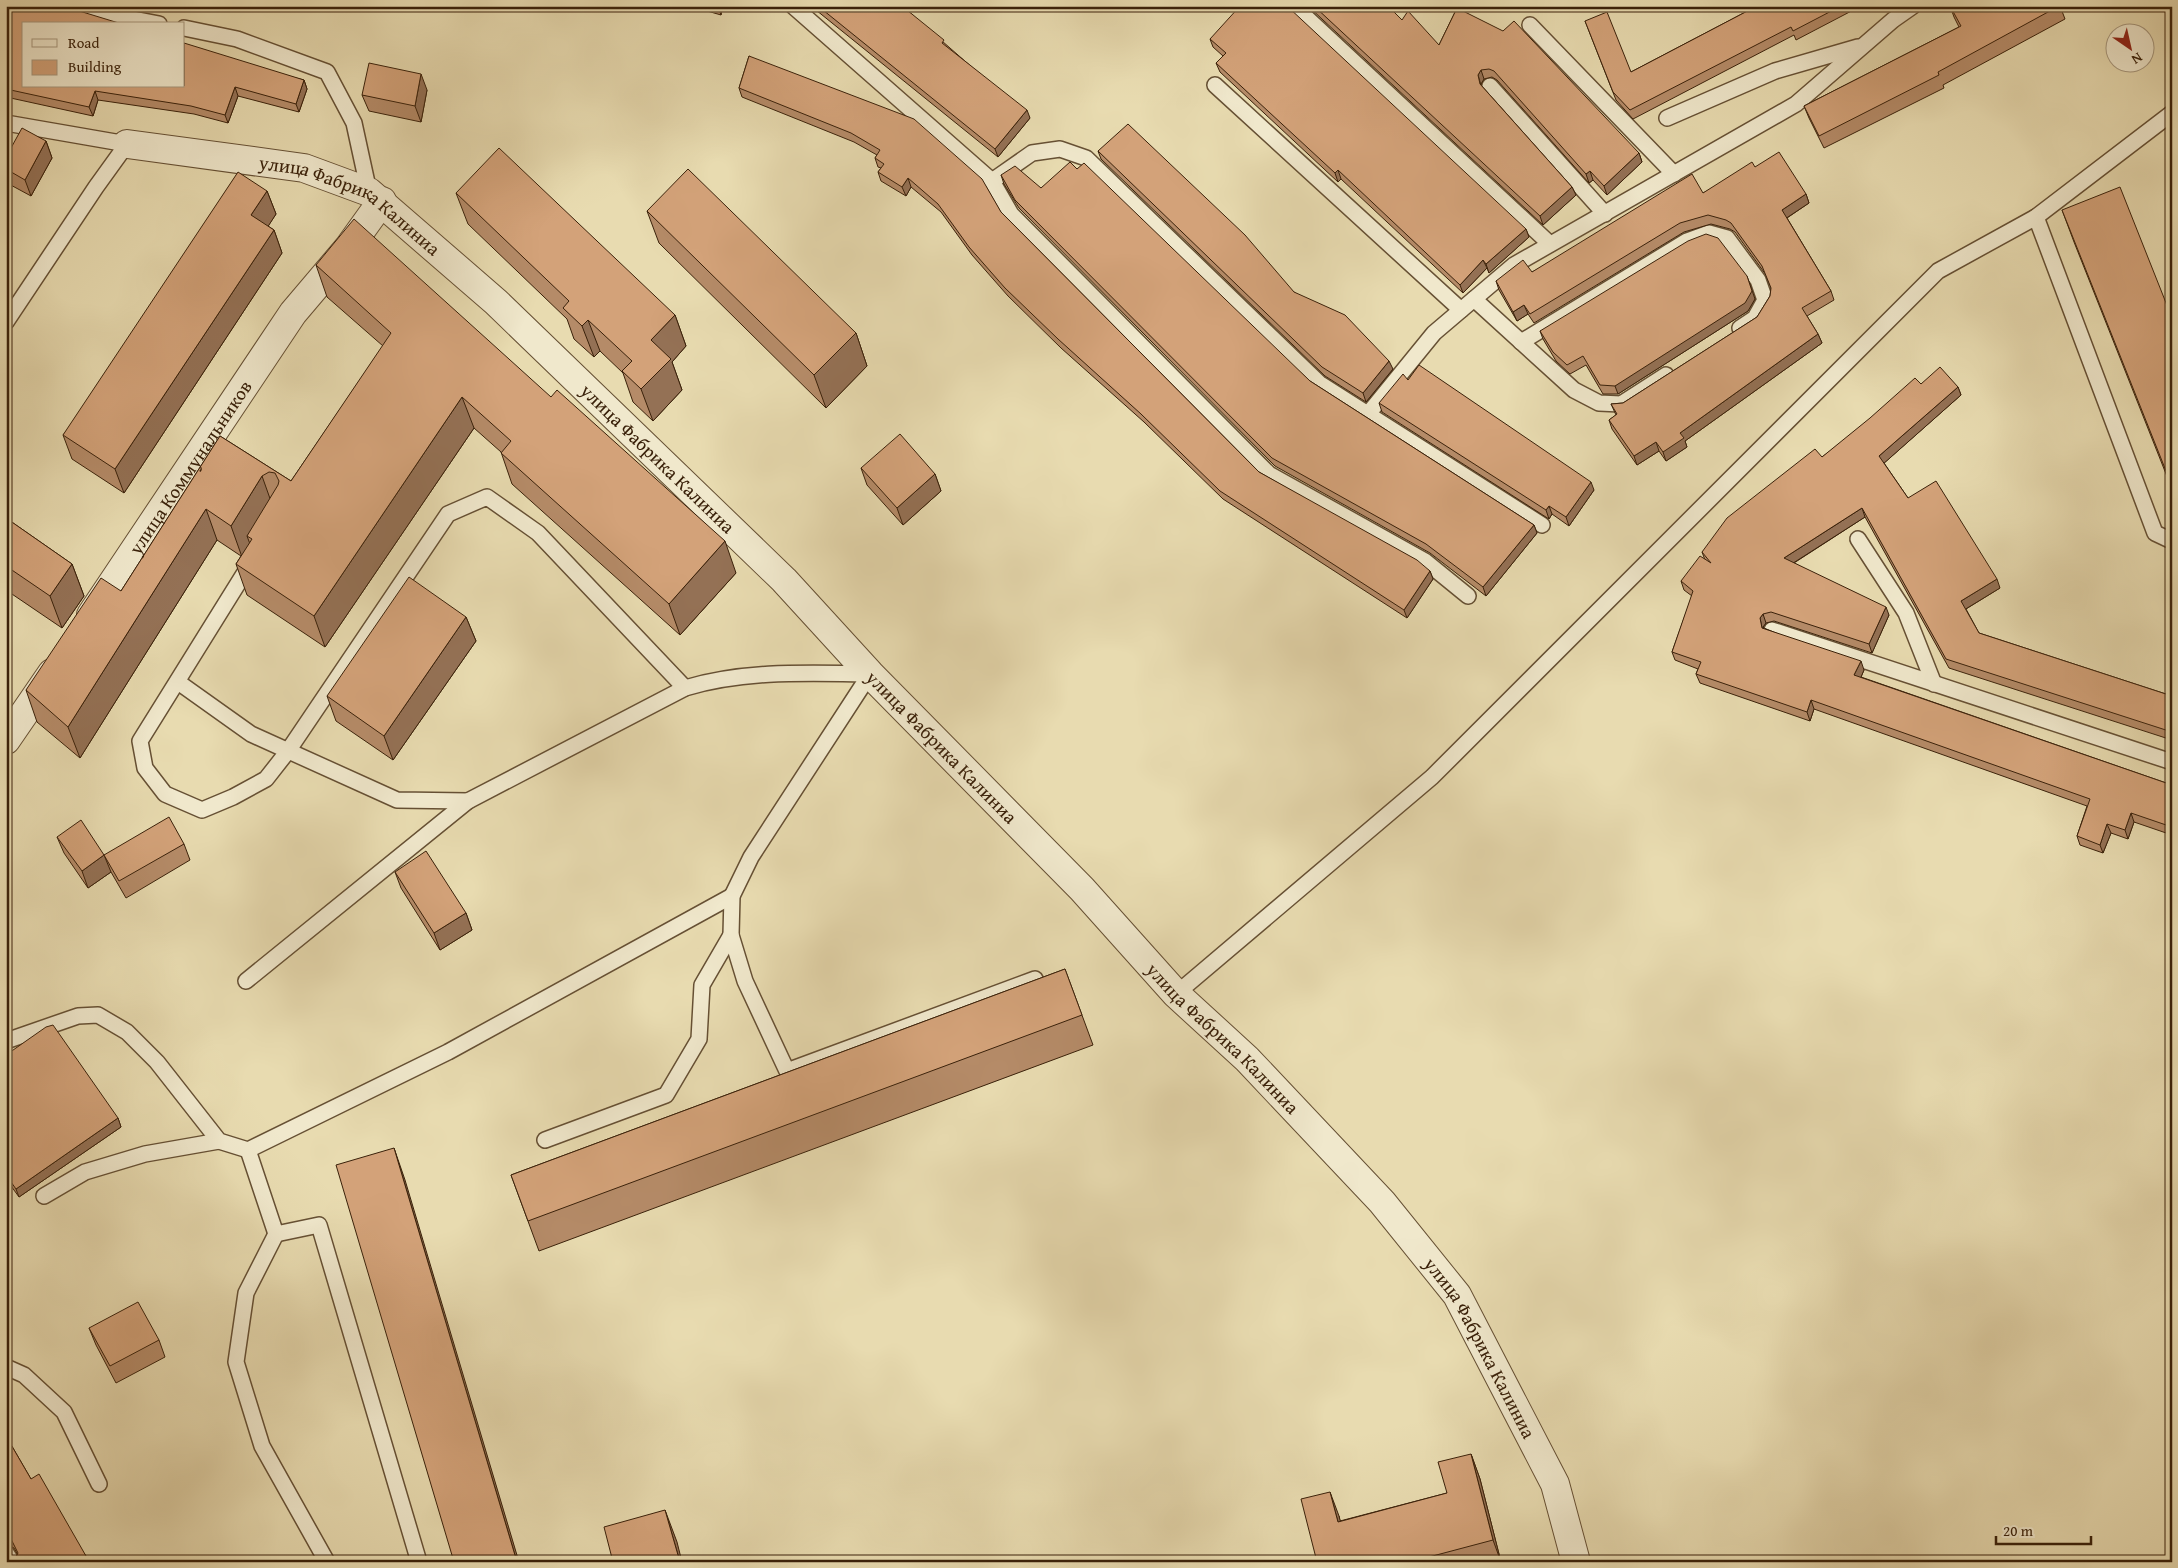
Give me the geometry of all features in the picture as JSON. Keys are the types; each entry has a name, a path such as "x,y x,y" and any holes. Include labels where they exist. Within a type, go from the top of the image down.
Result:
{"street":[{"name":"улица Фабрика Калиниа","path":"127,144 304,168 376,197 496,302 784,580 870,674 1082,889 1176,994 1247,1060 1382,1202 1457,1295 1555,1484 1576,1562"},
{"name":"улица Коммунальников","path":"6,740 293,313 349,247 376,197"}],"lane":[{"path":"66,6 149,22"},
{"path":"793,6 992,181 1011,214 1268,474 1425,561 1468,596"},
{"path":"1294,6 1550,244"},
{"path":"1368,414 1434,332 1514,265 1796,104 1862,46 1912,6"},
{"path":"1530,25 1674,174"},
{"path":"185,28 238,39 327,72 354,123 376,197"},
{"path":"1667,118 1775,71 1862,46"},
{"path":"1216,85 1461,310"},
{"path":"1490,86 1605,214"},
{"path":"1176,994 1432,777 1938,271 2036,217 2172,113"},
{"path":"6,123 127,144 6,322"},
{"path":"992,181 1032,153 1060,149 1086,158 1319,383 1542,525"},
{"path":"2036,217 2155,533 2172,541"},
{"path":"1521,342 1687,241 1709,233 1727,238 1758,280 1765,300 1755,318 1730,334"},
{"path":"1474,299 1574,390 1599,402 1620,404 1679,367"},
{"path":"260,546 140,742 145,768 165,794 202,810 233,797 266,779 288,751 448,514 487,497 538,533 685,688"},
{"path":"1858,539 1906,613 1934,684"},
{"path":"1772,630 2172,762"},
{"path":"246,981 468,801 685,688 709,680 781,673 870,674"},
{"path":"870,674 751,857 732,896 731,935 745,981 787,1072 1034,979"},
{"path":"178,682 251,734 396,800 468,801"},
{"path":"44,1196 85,1172 145,1154 219,1142 248,1150 448,1052 732,896"},
{"path":"545,1140 666,1095 699,1039 702,985 731,935"},
{"path":"6,1041 78,1016 98,1015 127,1032 157,1062 219,1142"},
{"path":"248,1150 276,1234 246,1293 236,1362 262,1446 327,1562"},
{"path":"276,1234 319,1224 419,1562"},
{"path":"6,1368 24,1375 64,1412 99,1484"},
{"path":"6,1553 12,1562"}],"building":[{"path":"6,6 30,8 30,6 60,6 115,22 22,22 22,88 185,88 185,43 304,80 296,104 235,87 225,115 191,106 95,91 89,107 6,89"},
{"path":"818,6 902,6 944,40 942,43 1027,110 995,149"},
{"path":"1240,6 1287,6 1526,229 1486,264 1483,260 1460,285 1338,170 1335,173 1216,63 1226,53 1210,39"},
{"path":"1314,6 1388,6 1402,20 1408,11 1439,45 1457,8 1503,31 1514,21 1639,153 1604,186 1590,171 1586,174 1494,71 1489,69 1481,70 1478,75 1480,84 1572,187 1540,216"},
{"path":"1757,6 1841,6 1793,31 1791,27 1630,110 1613,92 1585,21 1607,12 1631,72"},
{"path":"1950,6 2059,6 1938,72 1939,75 1819,136 1804,106 1961,26"},
{"path":"749,56 914,119 982,179 1001,212 1259,472 1417,560 1430,571 1404,610 1220,491 1141,414 1005,288 969,247 938,204 908,178 902,187 878,172 884,164 875,158 880,150 851,133 739,88"},
{"path":"369,63 421,74 415,106 362,95"},
{"path":"1128,124 1245,235 1294,292 1345,315 1389,361 1363,393 1322,367 1098,151"},
{"path":"22,128 46,141 25,180 6,169 6,157"},
{"path":"499,148 675,315 651,340 671,359 641,389 622,371 632,361 588,320 582,326 563,308 569,301 456,193"},
{"path":"1779,152 1806,194 1782,210 1831,291 1802,308 1818,334 1680,433 1684,438 1663,452 1656,442 1634,456 1609,420 1617,414 1611,404 1623,403 1757,317 1770,296 1771,288 1762,266 1731,223 1708,215 1680,223 1530,314 1524,305 1513,312 1496,281 1523,260 1532,272 1692,174 1703,193 1752,162 1755,167"},
{"path":"1070,162 1077,169 1084,163 1310,381 1534,525 1483,587 1426,544 1272,458 1015,200 1001,175 1015,166 1041,188"},
{"path":"688,169 856,333 814,375 647,211"},
{"path":"238,172 267,191 251,215 274,230 115,469 63,435"},
{"path":"2120,187 2172,318 2172,486 2062,210"},
{"path":"354,219 551,397 557,390 725,541 669,604 501,453 511,441 462,397 314,616 236,564 252,539 247,536 278,485 279,481 275,473 269,472 262,476 231,526 206,509 68,727 26,690 101,578 121,591 220,436 291,481 391,333 316,265"},
{"path":"1706,234 1718,238 1747,276 1752,291 1745,303 1615,386 1600,385 1583,356 1567,365 1553,352 1540,331 1688,241"},
{"path":"1419,365 1591,482 1566,517 1549,506 1546,510 1379,403 1403,374 1408,380"},
{"path":"1940,367 1958,387 1879,456 1908,498 1936,481 1997,579 1961,601 1979,633 2172,696 2172,732 1946,659 1862,508 1784,558 1886,607 1869,644 1771,612 1763,614 1760,618 1762,628 1861,661 1854,675 2172,785 2172,827 2131,813 2125,830 2107,824 2100,845 2077,836 2090,799 1811,700 1807,712 1696,674 1701,662 1672,652 1693,591 1681,581 1700,556 1711,563 1702,552 1727,518 1815,449 1822,457 1915,378 1921,384"},
{"path":"900,434 935,474 897,508 861,468"},
{"path":"6,518 72,564 50,596 6,566"},
{"path":"409,577 466,617 384,736 327,696"},
{"path":"169,817 184,844 119,881 104,855"},
{"path":"81,820 104,855 82,871 57,837"},
{"path":"426,851 466,913 434,933 395,872"},
{"path":"2172,897 2172,931 2168,898"},
{"path":"1065,969 1082,1015 528,1221 511,1175"},
{"path":"53,1025 118,1118 16,1189 6,1175 6,1055 46,1027"},
{"path":"394,1148 517,1562 454,1562 336,1165"},
{"path":"138,1302 159,1340 110,1366 89,1328"},
{"path":"6,1436 31,1479 39,1474 86,1556 75,1562 12,1562 18,1553 11,1539 6,1537"},
{"path":"1471,1454 1493,1540 1410,1562 1317,1562 1301,1499 1330,1492 1338,1522 1447,1493 1438,1462"},
{"path":"665,1510 680,1562 613,1562 604,1527"}]}
